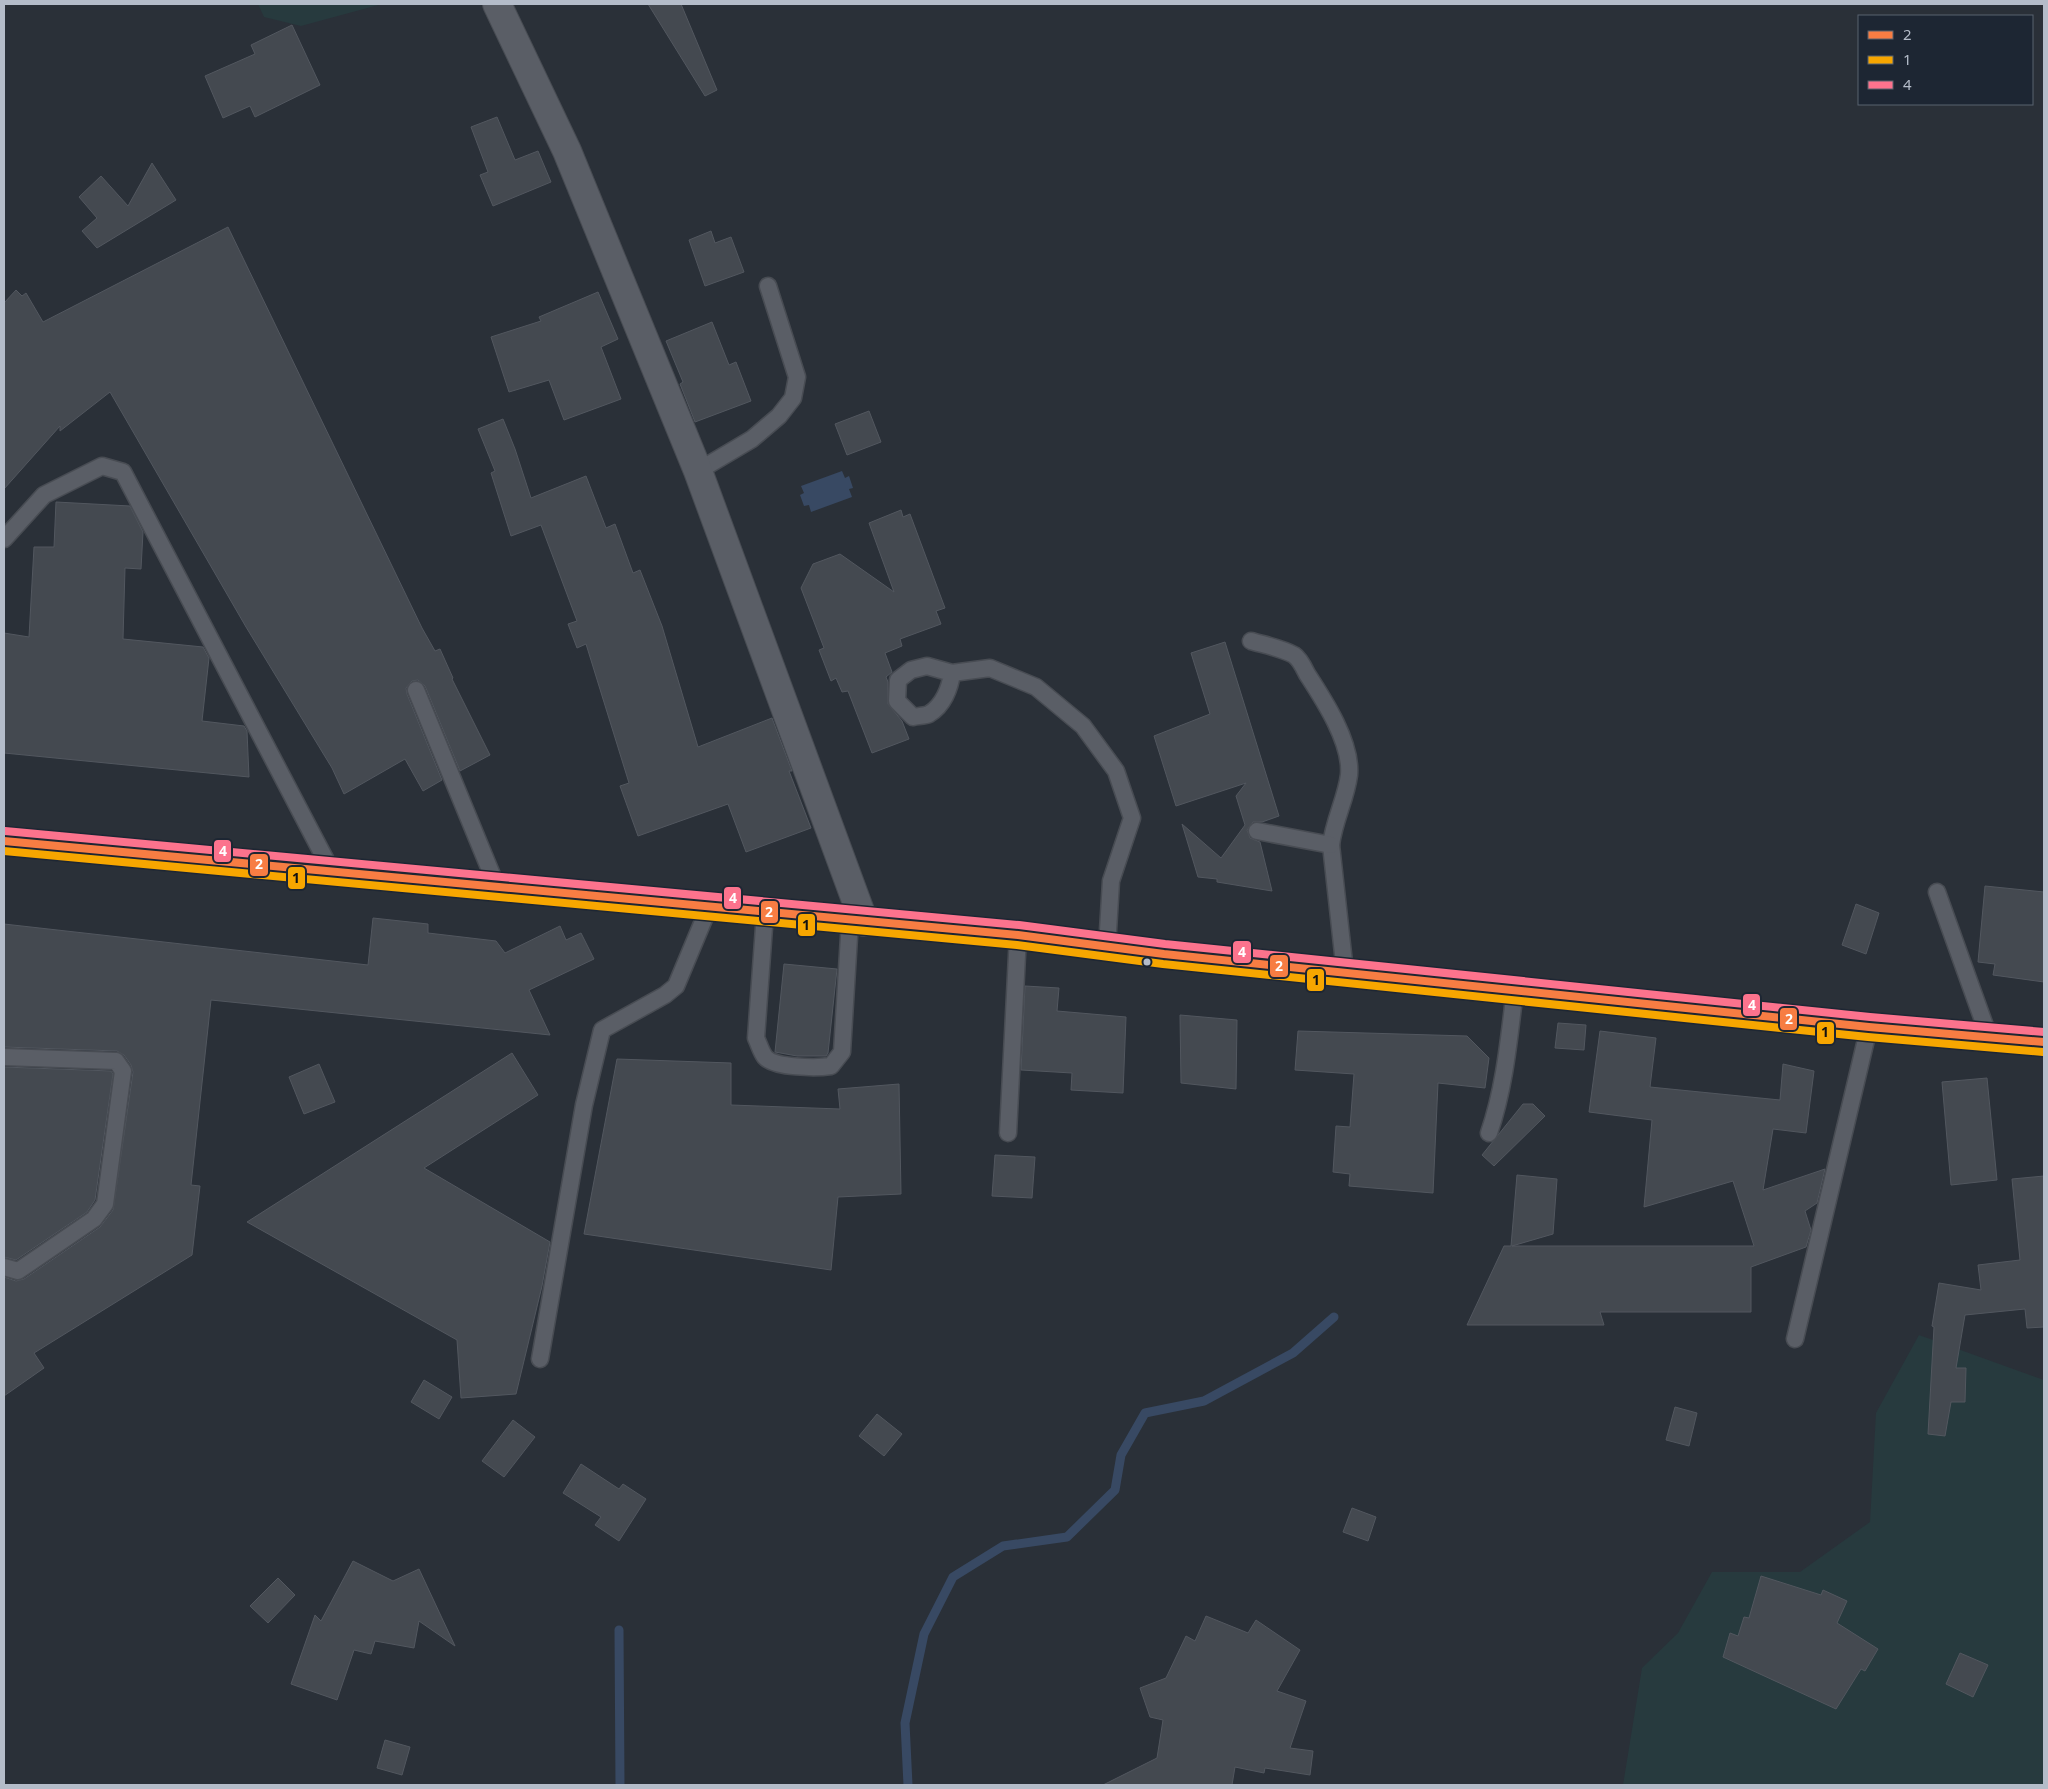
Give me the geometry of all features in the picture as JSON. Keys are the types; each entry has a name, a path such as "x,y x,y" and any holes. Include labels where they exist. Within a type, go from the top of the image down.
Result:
{"main road":[{"path":"4,841 764,913 1018,935 1107,947 1869,1027 2044,1042"}],"street":[{"path":"497,4 567,151 698,471 857,921"}],"lane":[{"path":"698,471 752,439 779,416 793,398 797,377 768,286"},
{"path":"4,539 44,495 102,466 123,472 332,872"},
{"path":"1251,641 1296,656 1325,702 1345,744 1349,761 1349,775 1333,827 1331,845 1345,972"},
{"path":"952,673 990,668 1036,687 1083,726 1116,771 1132,818 1111,882 1107,947"},
{"path":"416,690 497,887"},
{"path":"1258,831 1331,845"},
{"path":"1937,892 1989,1037"},
{"path":"540,1359 584,1105 602,1030 665,995 676,986 709,907"},
{"path":"764,913 756,1038 765,1057 773,1062 817,1068 831,1066 842,1052 857,921"},
{"path":"1008,1133 1018,935"},
{"path":"1489,1132 1499,1104 1508,1053 1515,990"},
{"path":"1795,1339 1869,1027"},
{"path":"4,1057 116,1061 123,1071 105,1204 94,1219 18,1271 4,1267"}],"green space":[{"path":"258,4 382,4 301,26 264,17"},
{"path":"1919,1335 2044,1380 2044,1785 1623,1785 1642,1668 1678,1633 1712,1572 1800,1572 1870,1522 1876,1413"}],"water":[{"path":"842,471 845,478 849,476 853,488 849,489 852,497 811,512 809,505 804,506 800,495 804,493 801,486"}],"building":[{"path":"648,4 681,4 717,90 705,96"},
{"path":"292,25 320,85 255,117 250,106 223,118 205,76 255,54 251,45"},
{"path":"497,117 515,160 538,151 551,182 493,206 480,175 488,172 471,127"},
{"path":"152,163 176,200 97,248 82,231 97,218 79,197 101,176 128,206"},
{"path":"228,227 422,628 435,651 440,649 452,679 490,755 460,771 425,686 418,680 412,681 406,688 407,694 442,780 423,791 405,759 344,794 332,768 246,627 110,392 60,431 60,426 4,489 4,303 16,290 22,296 26,293 43,322"},
{"path":"711,231 715,243 731,237 744,272 705,286 689,240"},
{"path":"598,292 618,339 601,347 621,399 564,420 549,380 509,392 491,337 541,321 539,317"},
{"path":"712,322 729,365 736,362 751,401 695,422 680,384 683,382 666,341"},
{"path":"869,411 881,442 847,455 835,424"},
{"path":"503,419 531,498 586,476 606,528 615,524 633,573 640,570 662,626 698,747 772,718 792,771 789,771 811,828 746,852 728,804 638,836 620,786 629,783 586,644 577,648 568,624 577,621 541,525 511,536 491,473 495,471 478,429"},
{"path":"56,502 130,506 143,532 141,569 125,568 123,639 203,647 209,658 202,721 244,726 247,731 249,777 4,753 4,633 29,637 34,547 54,547"},
{"path":"901,510 903,517 910,514 945,608 936,611 941,624 900,639 902,646 885,653 892,672 886,677 888,682 888,704 902,721 909,739 872,753 848,691 842,692 836,678 831,681 819,650 824,648 801,588 813,564 840,554 894,592 869,523"},
{"path":"1225,642 1279,816 1262,822 1253,822 1247,830 1250,838 1260,842 1272,891 1217,882 1217,879 1198,877 1182,824 1221,858 1245,825 1236,796 1246,783 1176,806 1154,736 1210,714 1191,653"},
{"path":"1985,886 2044,892 2044,982 1993,975 1995,964 1978,962"},
{"path":"1856,904 1879,913 1866,954 1842,945"},
{"path":"373,918 428,924 428,933 496,941 505,953 560,926 566,940 581,933 594,959 529,990 550,1035 211,1000 191,1185 200,1186 192,1255 34,1353 44,1368 4,1396 4,1277 16,1281 24,1279 100,1227 113,1210 133,1072 131,1065 124,1055 117,1051 4,1047 4,924 368,965"},
{"path":"784,964 837,969 828,1053 826,1056 797,1056 775,1052"},
{"path":"1025,986 1059,988 1057,1011 1126,1017 1123,1093 1071,1090 1072,1073 1021,1070"},
{"path":"1180,1015 1237,1020 1236,1089 1181,1083"},
{"path":"1558,1023 1586,1025 1584,1050 1555,1048"},
{"path":"1298,1031 1467,1036 1489,1058 1485,1088 1438,1083 1433,1193 1349,1186 1350,1174 1333,1172 1336,1126 1350,1127 1354,1074 1295,1070"},
{"path":"1600,1031 1656,1038 1650,1087 1780,1100 1783,1064 1814,1071 1806,1133 1773,1129 1763,1190 1825,1169 1817,1203 1805,1211 1811,1230 1806,1247 1751,1267 1751,1312 1600,1312 1604,1325 1467,1325 1504,1246 1511,1246 1517,1175 1557,1179 1553,1234 1512,1246 1754,1246 1733,1181 1644,1207 1652,1120 1589,1112"},
{"path":"512,1053 538,1095 424,1168 550,1242 542,1286 516,1394 461,1398 457,1340 247,1222"},
{"path":"617,1059 731,1063 731,1105 840,1109 838,1089 899,1084 901,1194 838,1197 831,1270 584,1234"},
{"path":"319,1064 335,1102 304,1114 289,1077"},
{"path":"4,1067 111,1071 113,1074 95,1200 87,1212 16,1260 4,1257"},
{"path":"1987,1078 1997,1180 1951,1185 1942,1082"},
{"path":"1523,1104 1533,1104 1545,1116 1494,1166 1482,1155"},
{"path":"995,1155 1035,1157 1032,1198 992,1196"},
{"path":"2044,1176 2044,1327 2027,1328 2025,1309 1965,1315 1956,1368 1966,1368 1965,1402 1951,1402 1945,1436 1928,1434 1934,1327 1932,1326 1939,1283 1981,1290 1978,1265 2020,1260 2012,1179"},
{"path":"424,1380 452,1397 439,1419 411,1402"},
{"path":"1675,1407 1697,1413 1689,1446 1666,1440"},
{"path":"877,1414 902,1434 884,1456 859,1436"},
{"path":"513,1420 535,1437 504,1477 482,1461"},
{"path":"581,1464 619,1489 623,1484 646,1499 619,1541 595,1525 601,1517 563,1493"},
{"path":"1352,1508 1376,1517 1368,1541 1343,1532"},
{"path":"353,1561 393,1581 419,1569 455,1646 419,1621 414,1648 375,1641 371,1654 354,1650 337,1700 291,1684 315,1615 321,1621"},
{"path":"1761,1576 1821,1595 1823,1590 1847,1601 1837,1623 1878,1649 1865,1671 1861,1669 1836,1709 1723,1657 1730,1633 1738,1636 1744,1617 1749,1618"},
{"path":"278,1578 295,1595 268,1623 250,1606"},
{"path":"1206,1616 1248,1633 1256,1620 1300,1650 1277,1691 1306,1701 1290,1748 1313,1751 1310,1775 1265,1768 1264,1773 1235,1767 1232,1785 1103,1785 1157,1758 1163,1720 1150,1717 1140,1688 1166,1678 1186,1636 1195,1641"},
{"path":"1960,1653 1988,1665 1973,1697 1946,1684"},
{"path":"385,1740 410,1747 402,1775 377,1768"}],"waterway":[{"path":"908,1785 905,1723 924,1634 953,1577 1003,1546 1067,1537 1115,1490 1121,1455 1145,1413 1204,1401 1293,1353 1334,1317"},
{"path":"619,1630 620,1785"}],"transit line":[{"name":"4","path":"5,831 1019,925 1165,944 1870,1017 2044,1032"},
{"name":"2","path":"4,841 1018,935 1164,954 1869,1027 2044,1042"},
{"name":"1","path":"4,851 1017,945 1163,964 1868,1037 2043,1052"}]}
